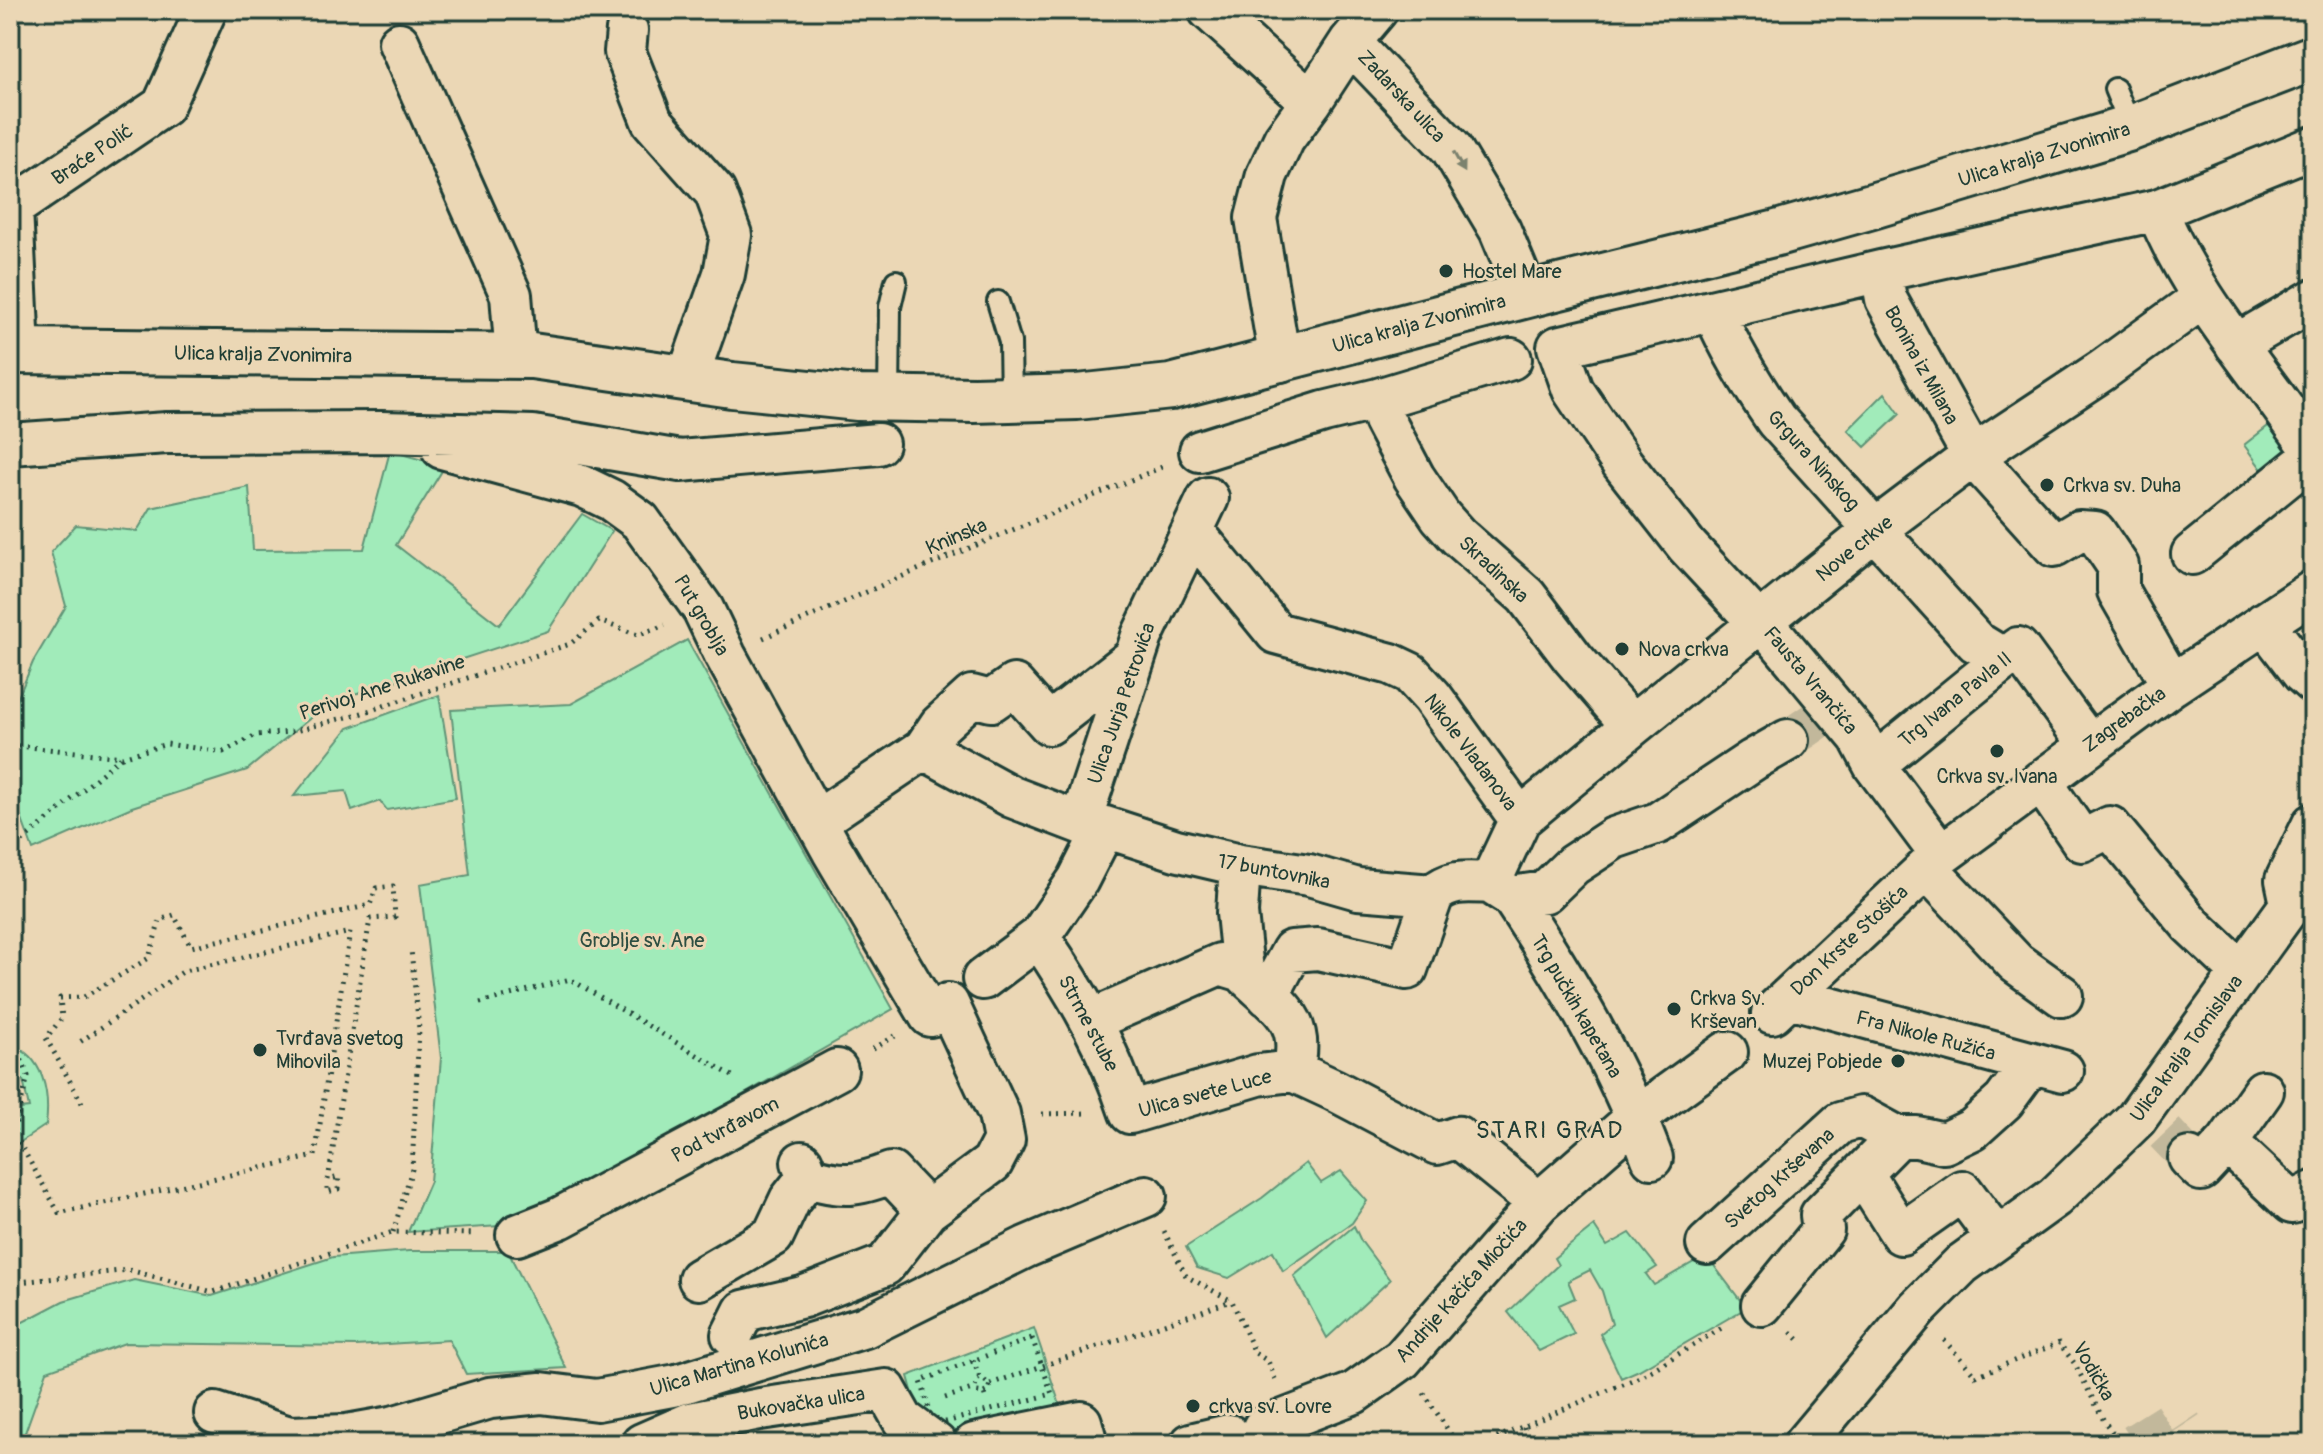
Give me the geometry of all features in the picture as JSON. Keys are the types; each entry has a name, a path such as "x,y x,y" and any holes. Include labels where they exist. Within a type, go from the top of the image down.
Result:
{"main road":[{"name":"Ulica kralja Zvonimira","path":"14,351 532,356 687,379 889,399 1077,397 1171,387 1777,233 2123,108 2313,58"}],"street":[{"name":"Braće Polić","path":"14,351 12,208 163,106 206,10"},
{"path":"1209,10 1311,102"},
{"path":"1350,42 1377,10"},
{"path":"627,30 625,52 652,121 715,192 731,235 724,274 687,379"},
{"name":"Zadarska ulica","path":"1280,361 1256,218 1267,175 1284,139 1350,42 1451,148 1500,230 1527,295"},
{"path":"399,43 511,295 516,356"},
{"path":"1714,312 1881,271 2157,210 2313,147"},
{"path":"2157,210 2202,298 2277,396 2313,453 2192,554"},
{"name":"Bonina iz Milana","path":"1881,271 1886,299 1973,456 2054,546 2079,531 2095,532 2118,566 2118,591 2172,685"},
{"name":"Nove crkve","path":"1520,819 1876,529 1973,456 2103,370 2202,298"},
{"path":"2236,345 2313,300"},
{"name":"Fausta Vrančića","path":"1714,312 1558,347 1573,390 1653,505 1752,616 1763,622 1814,722 1859,737 1935,860 1934,876 2016,963 2062,996"},
{"name":"Grgura Ninskog","path":"1714,312 1750,383 1776,420 1976,642 2004,659"},
{"path":"1205,480 1324,412 1511,359"},
{"name":"Skradinska","path":"1378,399 1384,420 1402,454 1441,517 1526,596 1573,658 1632,726"},
{"name":"Put groblja","path":"10,444 167,433 381,432 533,436 680,461 878,444"},
{"name":"Put groblja","path":"381,432 582,486 611,500 640,521 703,609 725,655 893,955 939,1010"},
{"name":"Ulica Jurja Petrovića","path":"983,979 1039,937 1078,880 1135,657 1205,480"},
{"name":"Nikole Vladanova","path":"1205,480 1276,633 1391,664 1410,673 1432,697 1520,819"},
{"name":"Zagrebačka","path":"1935,860 2172,685 2313,591"},
{"path":"2264,623 2313,683"},
{"name":"Trg Ivana Pavla II","path":"1874,765 2018,648 2089,745"},
{"path":"817,821 924,749 940,725 972,696 991,701 1014,685 1049,724 1135,657"},
{"path":"1255,984 1292,951 1318,949 1407,969 1438,890 1467,882 1516,890 1573,865 1614,838 1658,823 1814,722"},
{"name":"17 buntovnika","path":"924,749 1012,797 1176,850 1240,865 1309,875 1358,889 1438,890"},
{"path":"2041,781 2082,841 2110,827 2191,925 2241,972"},
{"path":"1516,890 1520,819"},
{"name":"Ulica kralja Tomislava","path":"1804,1444 1849,1379 1962,1264 2055,1197 2207,1047 2241,972 2302,902 2286,880 2313,824"},
{"name":"Don Krste Stošića","path":"1779,1006 1935,860"},
{"path":"1240,865 1237,913 1255,984"},
{"name":"Trg pučkih kapetana","path":"1516,890 1599,1037 1637,1117 1652,1158"},
{"name":"Strme stube","path":"1039,937 1092,1020 1114,1066 1130,1113"},
{"path":"1092,1020 1220,964 1255,984 1290,1017 1298,1049 1293,1071"},
{"name":"Fra Nikole Ružića","path":"1779,1006 2047,1068"},
{"path":"732,1335 744,1311 803,1297 885,1265 927,1211 992,1163 1004,1140 999,1114 939,1010"},
{"path":"1637,1117 1727,1052"},
{"name":"Svetog Krševana","path":"1707,1244 1840,1123 1861,1117 1898,1137 1917,1137 1944,1143 1973,1129 2047,1068"},
{"name":"Pod tvrđavom","path":"517,1235 560,1218 837,1070"},
{"name":"Ulica svete Luce","path":"1130,1113 1258,1075 1293,1071 1437,1144 1458,1137 1539,1203"},
{"path":"2189,1158 2201,1170 2227,1142 2263,1091"},
{"name":"Andrije Kačića Miočića","path":"1243,1431 1354,1393 1402,1359 1539,1203 1637,1117"},
{"path":"1762,1305 1823,1230 1821,1215 1898,1137"},
{"path":"2227,1142 2292,1203 2313,1192"},
{"path":"699,1279 773,1236 805,1170 837,1186 862,1184 891,1173 927,1211"},
{"path":"1863,1174 1901,1234 1962,1191 1997,1238"},
{"name":"Ulica Martina Kolunića","path":"215,1413 289,1437 347,1435 392,1427 490,1398 541,1393 597,1400 677,1385 865,1327 1026,1247 1146,1196"},
{"path":"677,1385 690,1423"},
{"name":"Bukovačka ulica","path":"642,1444 690,1423 886,1390 903,1420 936,1444"},
{"path":"974,1444 1081,1422 1087,1444"}],"lane":[{"path":"889,399 890,307 896,281"},
{"path":"998,302 1010,342 1011,399"}],"path":[{"name":"Kninska","path":"725,655 889,582 1205,480"},
{"name":"Perivoj Ane Rukavine","path":"10,745 122,757 167,744 223,752 256,735 291,732 362,713 570,644 599,621 638,635 703,609"},
{"path":"10,852 122,757"},
{"path":"82,1103 46,1038 62,1018 60,998 84,997 149,958 160,920 174,915 191,947 370,905 376,888 393,886 395,917 370,919 328,1180 339,1177 338,1189 327,1192 327,1187"},
{"path":"15,1135 59,1213 315,1156 350,932 184,971 77,1044"},
{"path":"393,1232 412,1169 419,1029 411,950"},
{"path":"480,1003 570,979 753,1088 764,1108"},
{"path":"837,1070 939,1010"},
{"path":"10,1030 28,1076 10,1146"},
{"name":"Ulica svete Luce","path":"999,1114 1130,1113"},
{"path":"1146,1196 1186,1276 1232,1301 1255,1353 1268,1361 1243,1431"},
{"path":"10,1283 129,1270 213,1292 393,1232 517,1235"},
{"path":"973,1360 980,1378 990,1384 1232,1301"},
{"path":"1482,1444 1642,1376 1762,1305"},
{"name":"Vodička","path":"1917,1309 1976,1376 2059,1343 2075,1364 2104,1421 2121,1444"},
{"path":"975,1388 928,1403 921,1381 1032,1338 1042,1367"},
{"path":"1402,1359 1457,1444"},
{"path":"980,1378 974,1384 977,1392 984,1393 990,1384"},
{"path":"1524,1427 1529,1444"}],"green space":[{"path":"1885,393 1900,414 1865,447 1848,430"},
{"path":"2272,423 2298,457 2269,479 2244,445"},
{"path":"390,451 445,466 396,545 499,625 582,514 612,531 548,631 330,702 247,770 132,807 33,850 16,803 14,707 33,662 66,606 51,552 76,525 137,531 151,508 249,487 253,550 364,549"},
{"name":"Groblje sv. Ane","path":"687,640 893,1009 516,1225 408,1232 430,1181 441,1058 420,884 470,875 451,710 571,704"},
{"path":"439,695 456,798 387,810 380,801 352,811 346,791 294,796 348,728"},
{"path":"10,1045 31,1057 37,1067 45,1089 47,1113 46,1125 10,1149 10,1110 29,1108 23,1080 10,1078"},
{"path":"1306,1163 1321,1183 1341,1171 1367,1201 1352,1223 1283,1271 1273,1251 1229,1278 1197,1268 1186,1247 1262,1198"},
{"path":"1354,1226 1361,1241 1390,1280 1327,1338 1294,1276"},
{"path":"1594,1226 1607,1246 1630,1233 1657,1267 1646,1274 1654,1285 1706,1255 1746,1308 1621,1378 1600,1334 1612,1324 1602,1291 1590,1270 1568,1281 1575,1298 1559,1305 1574,1334 1539,1351 1508,1312 1558,1265 1554,1258"},
{"path":"409,1251 508,1251 566,1368 466,1374 449,1340 356,1346 125,1343 47,1371 21,1444 10,1444 10,1322 23,1322 63,1301 134,1280 212,1296 333,1257"},
{"path":"1034,1328 1060,1405 925,1438 908,1376"}],"tunnel":[{"path":"1788,740 1820,718"},
{"path":"2165,1133 2189,1158"},
{"path":"2134,1444 2177,1417 2183,1426"}],"place":[{"name":"Hostel Mare","path":"1446,271"},
{"name":"Crkva sv. Duha","path":"2047,485"},
{"name":"Nova crkva","path":"1622,649"},
{"name":"Crkva sv. Ivana","path":"1997,751"},
{"name":"Crkva Sv. Krševan","path":"1674,1009"},
{"name":"Tvrđava svetog Mihovila","path":"260,1050"},
{"name":"Muzej Pobjede","path":"1898,1061"},
{"name":"crkva sv. Lovre","path":"1193,1406"}],"district":[{"name":"STARI GRAD","path":"1550,1130"}]}
